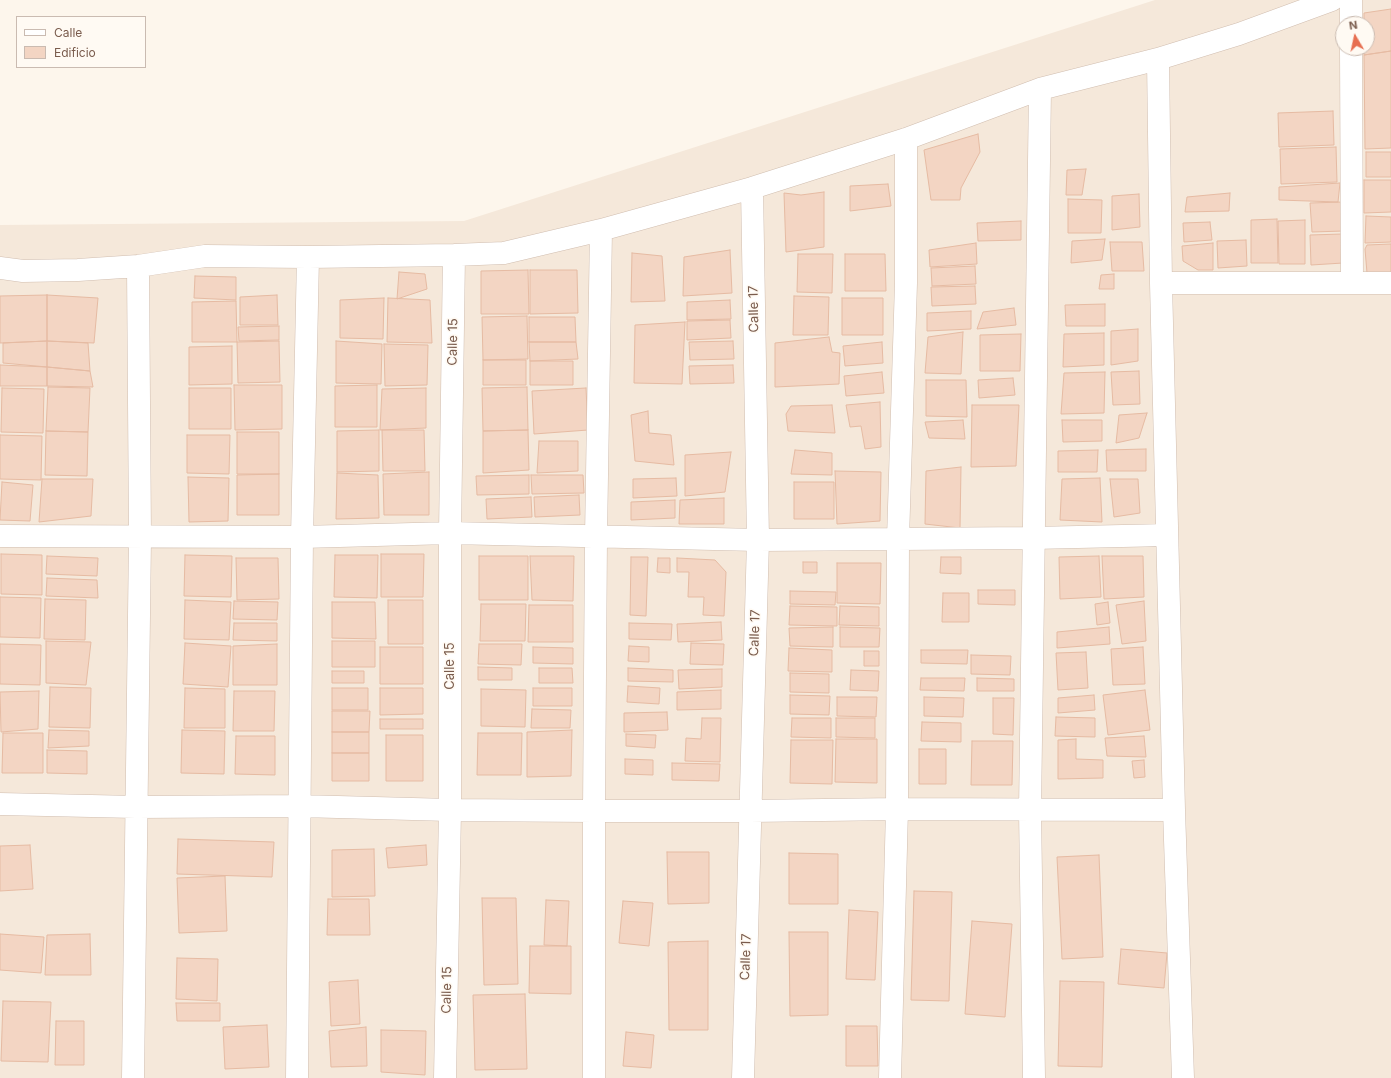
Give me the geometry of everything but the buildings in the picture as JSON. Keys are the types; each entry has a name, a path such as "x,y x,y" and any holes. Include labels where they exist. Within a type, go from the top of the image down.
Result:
{"street":[{"path":"0,268 23,271 78,270 138,266 205,256 308,257 504,253 600,230 752,188 906,139 1040,89 1158,59 1239,34 1332,0"},
{"path":"1351,0 1351,16"},
{"path":"1351,56 1352,282"},
{"path":"1158,59 1161,282 1167,535 1183,1078"},
{"path":"1034,1078 1030,810 1040,89"},
{"path":"890,1078 897,809 898,539 906,284 906,139"},
{"name":"Calle 17","path":"743,1078 758,540 752,188"},
{"path":"594,1078 594,811 600,230"},
{"name":"Calle 15","path":"445,1078 450,810 450,533 454,255"},
{"path":"297,1078 302,537 308,257"},
{"path":"133,1078 140,538 138,266"},
{"path":"1161,282 1391,283"},
{"path":"0,536 140,538 302,537 450,533 758,540 1033,538 1167,535"},
{"path":"0,804 136,807 300,806 450,810 594,811 897,809 1174,810"}],"shaded area":[{"path":"1155,0 1391,0 1391,1078 0,1078 0,225 464,221"}]}
